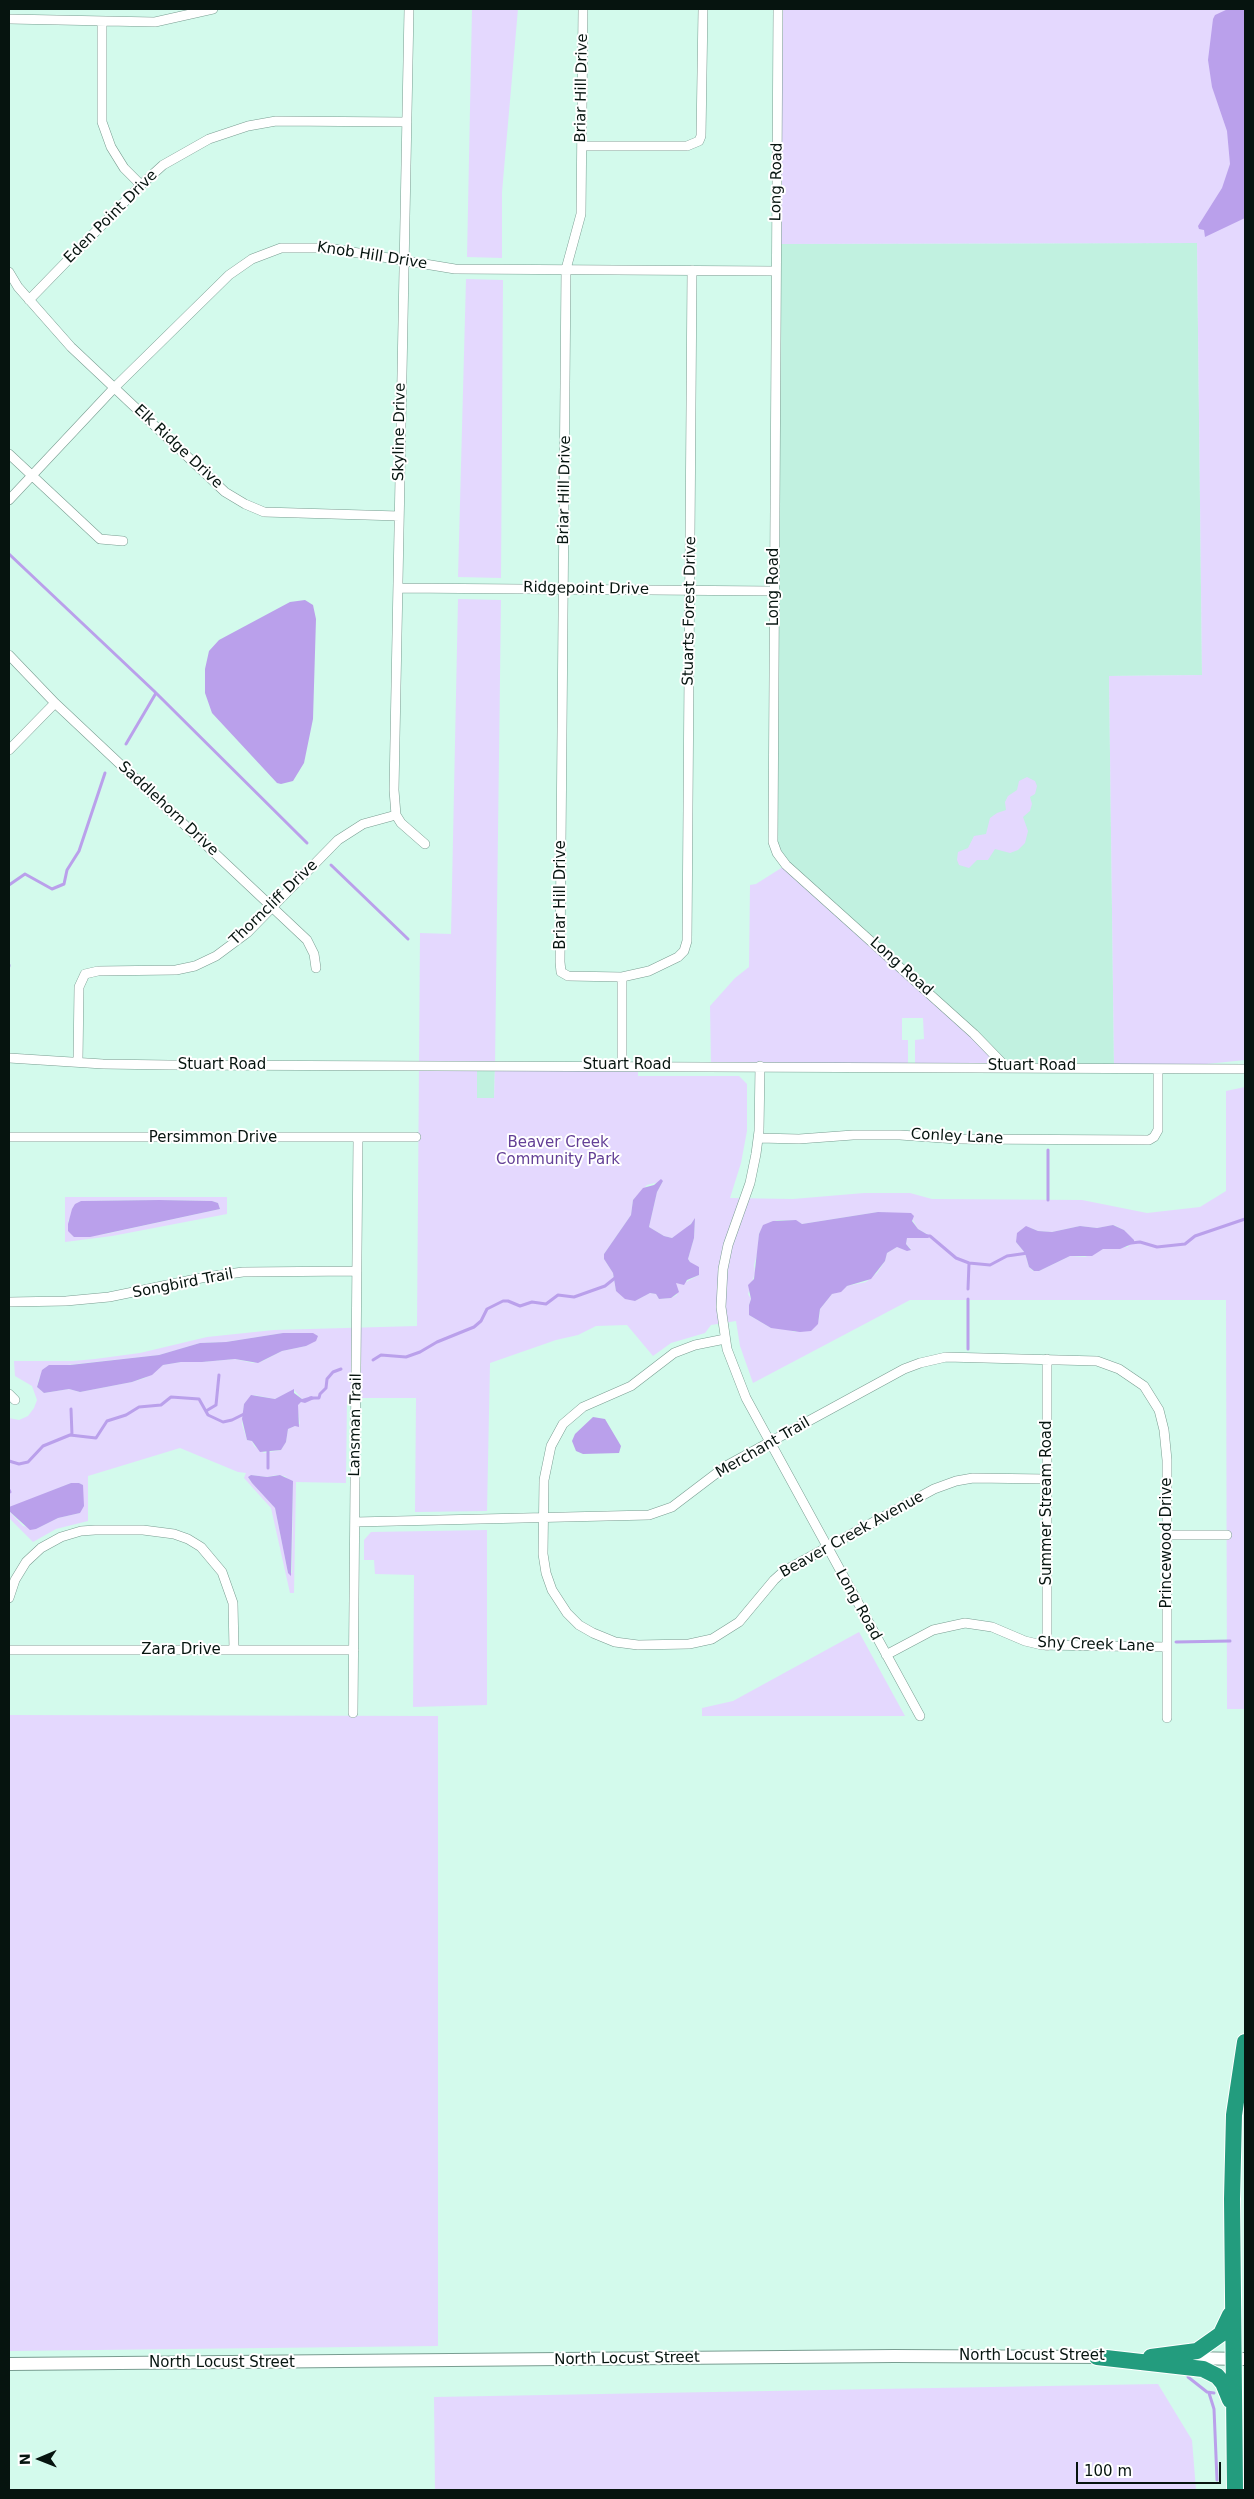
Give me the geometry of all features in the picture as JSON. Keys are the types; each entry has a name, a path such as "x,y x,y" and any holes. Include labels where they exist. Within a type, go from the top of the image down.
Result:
{"highway":[{"path":"1235,2490 1234,2430 1239,2359 1232,2308 1234,2115 1245,2042"},
{"path":"1151,2357 1197,2351 1207,2346 1224,2330 1232,2308"},
{"path":"1097,2357 1209,2372 1217,2376 1228,2393 1234,2430"}],"main road":[{"name":"North Locust Street","path":"9,2364 904,2356 1239,2359"}],"street":[{"path":"9,19 155,22 213,9"},
{"name":"Skyline Drive","path":"396,815 394,790 399,588 398,516 409,9"},
{"name":"Briar Hill Drive","path":"583,9 581,214 566,269 560,962 563,974 568,976 622,977"},
{"path":"582,146 688,146 696,144 701,136 702,9"},
{"name":"Long Road","path":"778,9 773,838 777,853 786,865 974,1034 1005,1066"},
{"path":"102,22 100,94 102,122 111,147 124,168 141,186"},
{"name":"Eden Point Drive","path":"29,300 163,165 209,139 248,126 276,122 407,122"},
{"name":"Knob Hill Drive","path":"9,500 31,474 115,387 229,275 240,266 281,248 310,246 355,251 455,270 776,271"},
{"name":"Stuarts Forest Drive","path":"622,977 661,966 684,951 688,941 692,270"},
{"name":"Elk Ridge Drive","path":"9,272 29,300 71,347 224,492 264,512 398,516"},
{"path":"9,454 100,539 123,541"},
{"name":"Ridgepoint Drive","path":"399,588 774,591"},
{"name":"Saddlehorn Drive","path":"9,656 55,703 306,940 314,954 316,968"},
{"path":"9,750 55,703"},
{"path":"396,815 404,828 425,844"},
{"name":"Thorncliff Drive","path":"78,1061 79,987 85,974 98,971 176,970 195,966 230,947 338,840 363,824 396,815"},
{"path":"622,977 622,1065"},
{"name":"Stuart Road","path":"9,1058 169,1065 1005,1066 1245,1069"},
{"name":"Long Road","path":"760,1066 759,1138 752,1174 728,1245 723,1268 721,1307 725,1339 741,1388 920,1716"},
{"name":"Conley Lane","path":"759,1138 799,1139 853,1135 900,1135 957,1140 1149,1140 1154,1137 1159,1124 1158,1069"},
{"name":"Persimmon Drive","path":"9,1137 416,1137"},
{"name":"Lansman Trail","path":"353,1713 358,1138"},
{"name":"Songbird Trail","path":"9,1302 66,1301 109,1297 217,1275 243,1272 357,1271"},
{"name":"Beaver Creek Avenue","path":"725,1339 689,1346 674,1353 631,1386 588,1403 567,1420 557,1434 546,1458 543,1554 546,1573 562,1606 575,1622 587,1631 615,1642 632,1645 689,1644 723,1634 748,1614 774,1580 827,1548 946,1484 973,1478 1047,1479"},
{"name":"Merchant Trail","path":"355,1522 638,1516 659,1512 684,1500 720,1470 904,1369 925,1361 946,1358 1047,1359 1097,1362 1119,1369 1134,1378"},
{"name":"Summer Stream Road","path":"1047,1359 1047,1646"},
{"name":"Princewood Drive","path":"1134,1378 1152,1398 1163,1425 1167,1460 1167,1718"},
{"path":"9,1598 15,1580 26,1562 41,1548 61,1537 81,1531 95,1530 143,1530 174,1534 188,1539 201,1547 222,1572 233,1603 234,1650"},
{"path":"1167,1535 1227,1535"},
{"name":"Shy Creek Lane","path":"886,1655 933,1630 965,1623 992,1627 1025,1642 1047,1646 1167,1647"},
{"name":"Zara Drive","path":"9,1650 354,1650"}],"shaded area":[{"path":"1228,9 1245,9 1245,218 1205,237 1204,230 1199,229 1198,226 1222,188 1230,164 1227,131 1212,87 1208,60 1213,19 1215,15"},
{"path":"1197,243 1202,675 1109,676 1114,1067 1005,1066 776,850 776,244"},
{"path":"305,600 313,605 316,619 313,719 304,763 293,781 281,784 277,783 212,713 205,693 205,669 209,651 219,640 290,602"},
{"path":"477,1065 495,1065 494,1098 477,1098"},
{"path":"661,1179 663,1181 657,1192 649,1227 664,1236 672,1238 691,1224 695,1218 694,1238 688,1259 699,1267 699,1275 687,1280 684,1285 676,1283 679,1292 671,1298 659,1299 656,1294 650,1293 635,1301 625,1299 616,1291 613,1273 604,1259 604,1254 631,1215 633,1200 643,1188 654,1185"},
{"path":"81,1201 212,1201 218,1203 220,1209 90,1237 74,1237 68,1231 72,1209 75,1204"},
{"path":"878,1212 911,1213 914,1216 912,1221 918,1229 930,1236 928,1238 907,1238 906,1244 911,1250 907,1251 897,1247 887,1253 885,1261 871,1279 847,1286 841,1292 832,1294 820,1309 818,1324 811,1331 800,1332 771,1328 749,1315 751,1299 748,1285 754,1279 759,1234 763,1225 773,1221 796,1220 802,1224"},
{"path":"1113,1225 1124,1230 1134,1240 1134,1243 1120,1249 1103,1249 1092,1256 1070,1256 1039,1271 1034,1271 1029,1267 1025,1253 1016,1242 1017,1233 1026,1226 1038,1231 1052,1232 1080,1226 1097,1228"},
{"path":"283,1333 313,1333 318,1336 316,1341 306,1346 282,1351 258,1363 235,1359 181,1362 163,1365 152,1375 132,1382 80,1392 69,1389 44,1393 37,1387 42,1370 49,1365 70,1365 159,1355 200,1343 226,1342"},
{"path":"294,1389 294,1393 302,1399 312,1396 314,1399 305,1403 301,1402 298,1405 299,1427 295,1426 288,1429 286,1442 281,1450 260,1452 252,1441 247,1440 242,1419 244,1404 251,1395 275,1399"},
{"path":"593,1417 605,1419 621,1446 619,1453 583,1454 576,1451 572,1441 575,1434"},
{"path":"251,1475 267,1477 280,1475 293,1481 291,1576 288,1573 275,1508 252,1483 248,1477"},
{"path":"71,1483 83,1485 84,1506 80,1513 58,1518 30,1530 9,1511 9,1507"}],"green space":[{"path":"472,9 518,9 502,192 502,258 467,257"},
{"path":"778,9 1245,9 1245,1060 1158,1069 1114,1067 1109,676 1202,675 1197,243 776,244"},
{"path":"466,279 503,280 501,578 458,577"},
{"name":"Beaver Creek Community Park","path":"458,599 501,600 495,1065 638,1065 638,1076 739,1076 747,1084 747,1131 741,1163 730,1198 793,1199 864,1193 910,1193 932,1199 1082,1200 1147,1213 1200,1207 1226,1191 1226,1091 1245,1087 1245,1709 1227,1709 1226,1300 910,1300 753,1383 740,1346 736,1321 711,1325 705,1333 671,1343 653,1356 627,1325 596,1326 578,1335 556,1340 490,1363 487,1511 415,1512 416,1398 347,1398 346,1483 296,1482 294,1593 290,1593 271,1508 244,1478 246,1473 238,1472 180,1448 88,1476 88,1521 56,1529 33,1542 9,1518 9,1511 23,1526 36,1529 58,1518 80,1513 83,1485 71,1483 9,1508 9,1418 19,1420 28,1416 37,1400 32,1386 15,1376 14,1361 95,1359 140,1353 207,1337 274,1330 417,1326 420,933 451,934","holes":["477,1065 495,1066 494,1098 477,1098","663,1181 657,1192 649,1227 664,1236 672,1238 682,1233 695,1219 694,1238 688,1259 699,1275 686,1282 675,1283 677,1295 671,1298 659,1299 656,1294 650,1293 635,1301 616,1291 613,1273 604,1259 604,1254 631,1215 633,1200 647,1185","878,1212 898,1214 912,1219 918,1229 927,1234 928,1238 907,1238 906,1244 911,1249 897,1247 887,1253 885,1261 877,1273 866,1282 847,1286 841,1291 832,1294 820,1309 819,1320 795,1332 784,1328 771,1328 749,1315 751,1299 748,1294 755,1273 754,1265 758,1251 759,1233 767,1225 777,1220 793,1220 802,1224","1114,1225 1124,1230 1131,1239 1128,1247 1103,1249 1085,1257 1070,1256 1039,1271 1033,1271 1029,1267 1025,1253 1016,1242 1031,1228 1038,1231 1052,1232 1080,1226 1097,1228","283,1333 313,1333 306,1346 282,1351 263,1361 253,1363 235,1359 163,1365 145,1378 80,1392 69,1389 44,1393 37,1387 39,1378 58,1366 159,1355 200,1343 226,1342","294,1390 302,1399 313,1398 297,1405 300,1424 288,1429 286,1442 281,1450 264,1453 254,1446 252,1441 247,1440 242,1424 244,1404 254,1395 275,1399","251,1475 267,1477 276,1475 285,1476 293,1484 292,1573 288,1573 275,1508 249,1479"]},
{"path":"1027,777 1035,781 1037,786 1035,794 1030,797 1032,804 1030,811 1023,817 1028,831 1025,843 1018,850 1010,853 995,849 988,860 977,860 969,868 959,865 957,860 958,852 968,848 974,836 986,834 990,818 1006,810 1005,802 1008,796 1017,790 1019,781"},
{"path":"786,865 1005,1066 915,1066 915,1040 924,1039 923,1018 902,1018 902,1040 908,1040 908,1066 711,1065 710,1006 735,978 749,967 750,885 756,884"},
{"path":"65,1197 227,1197 227,1214 112,1236 65,1242","holes":["81,1201 212,1201 218,1203 220,1209 105,1234 74,1237 68,1221"]},
{"path":"487,1530 487,1705 413,1707 414,1575 375,1574 374,1560 364,1560 364,1540 371,1532"},
{"path":"859,1632 905,1716 702,1716 702,1708 733,1701"},
{"path":"9,1715 438,1716 438,2346 9,2351"},
{"path":"1158,2384 1192,2440 1196,2490 435,2490 434,2397"}],"waterway":[{"path":"9,554 154,691 307,843"},
{"path":"126,744 156,693"},
{"path":"9,885 25,874 52,889 64,884 67,870 79,851 105,773"},
{"path":"331,865 408,939"},
{"path":"1048,1150 1048,1200"},
{"path":"1131,1243 1140,1242 1157,1247 1185,1244 1195,1236 1245,1219"},
{"path":"926,1236 930,1236 956,1258 969,1263 990,1265 1007,1256 1028,1253"},
{"path":"968,1289 969,1263"},
{"path":"373,1360 381,1355 406,1357 420,1352 437,1342 474,1327 481,1321 487,1309 503,1301 520,1306 532,1302 546,1304 558,1295 574,1297 605,1286 615,1278"},
{"path":"968,1299 968,1349"},
{"path":"310,1398 319,1398 326,1388 327,1379 333,1372 341,1369"},
{"path":"206,1411 216,1405 219,1375"},
{"path":"9,1461 19,1464 28,1462 43,1446 70,1435 96,1438 107,1421 126,1415 139,1407 161,1405 171,1397 199,1399 208,1415 223,1422 246,1413"},
{"path":"71,1409 72,1435"},
{"path":"268,1449 268,1468"},
{"path":"1176,1642 1230,1641"},
{"path":"1188,2377 1207,2392 1214,2393"},
{"path":"1209,2393 1214,2409 1217,2480"}]}
